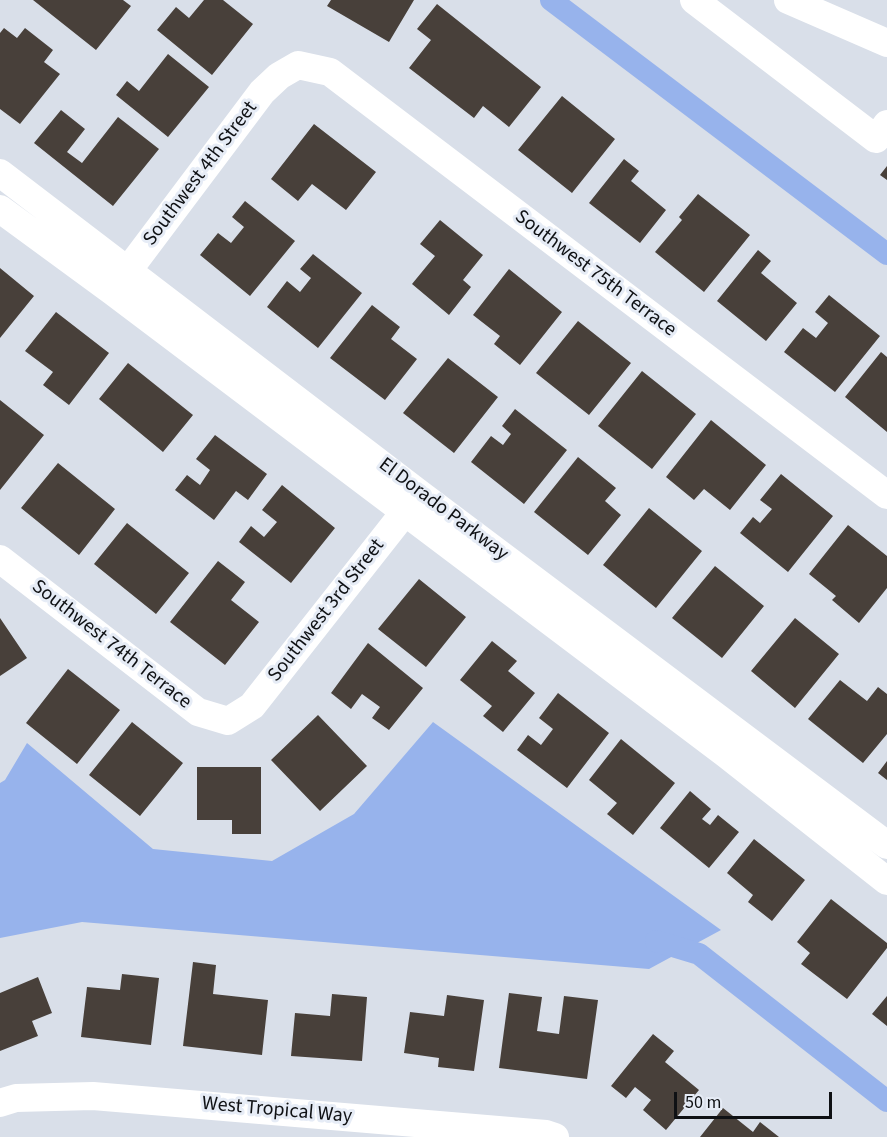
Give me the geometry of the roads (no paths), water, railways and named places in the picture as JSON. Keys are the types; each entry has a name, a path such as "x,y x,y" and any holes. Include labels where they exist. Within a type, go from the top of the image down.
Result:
{"street":[{"path":"694,0 876,139 887,123"},
{"path":"788,0 887,43"},
{"name":"Southwest 4th Street","path":"121,281 262,92 279,76 298,65"},
{"name":"Southwest 75th Terrace","path":"298,65 330,72 887,495"},
{"name":"El Dorado Parkway","path":"0,173 121,281 412,503 726,754 829,818 887,845"},
{"name":"El Dorado Parkway","path":"0,209 121,281"},
{"name":"Southwest 3rd Street","path":"228,721 252,706 412,503"},
{"name":"Southwest 74th Terrace","path":"0,559 198,712 228,721"},
{"name":"El Dorado Parkway","path":"829,818 887,881"},
{"name":"West Tropical Way","path":"0,1103 16,1098 93,1096 546,1134 555,1137"}],"water":[{"path":"433,722 721,930 649,969 82,922 0,938 0,783 5,780 27,743 153,849 272,861 354,814"}],"waterway":[{"path":"551,0 887,254"},
{"path":"656,941 699,954 887,1101"}]}
